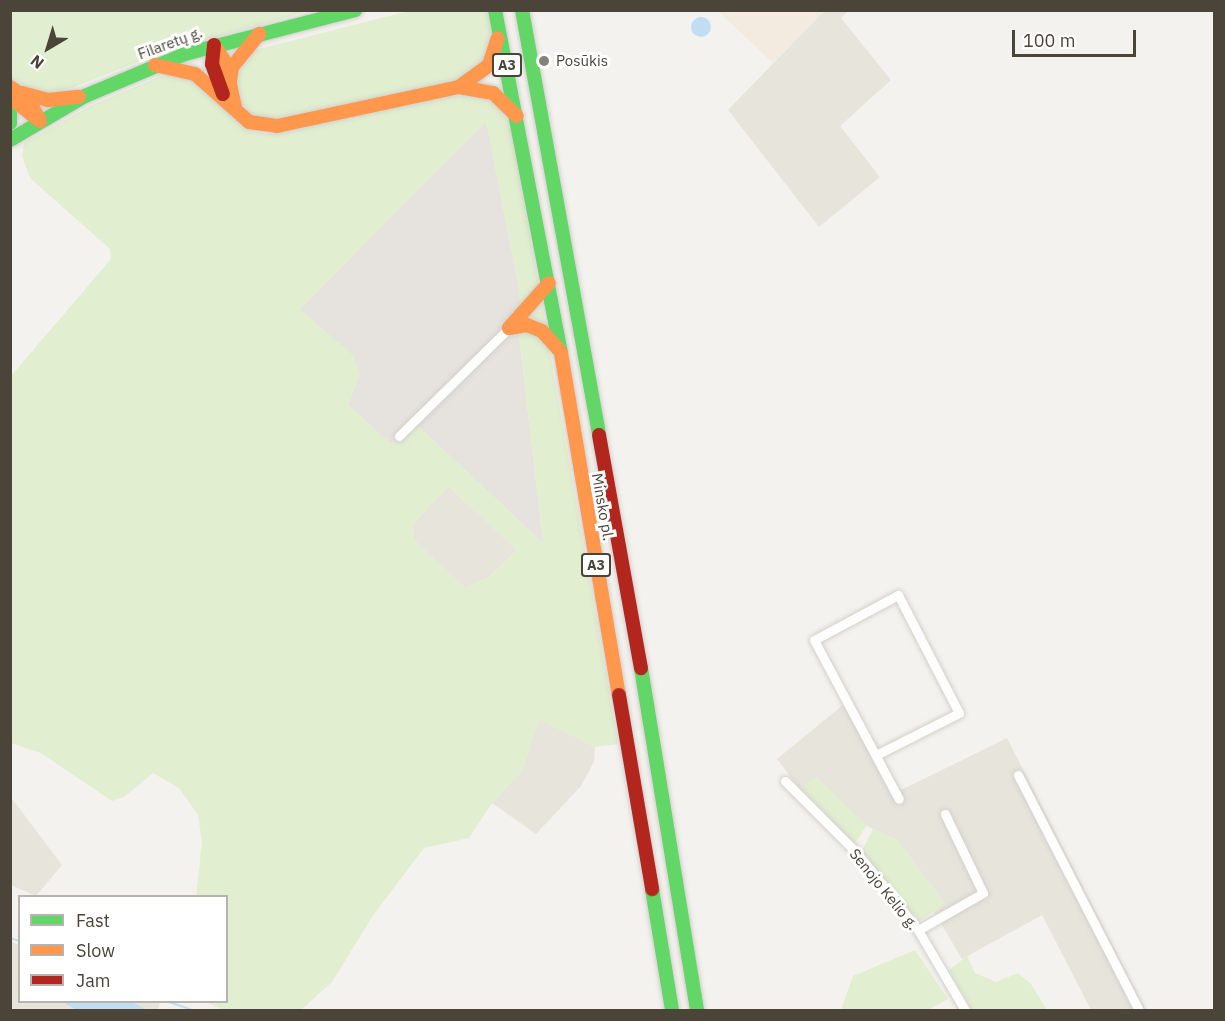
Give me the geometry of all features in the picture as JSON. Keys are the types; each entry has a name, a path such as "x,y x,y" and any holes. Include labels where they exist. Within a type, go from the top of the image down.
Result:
{"main road":[{"name":"Filaretų g.","path":"10,140 84,96 155,65 214,45 355,10"},
{"name":"Minsko pl.","path":"495,10 519,119 549,283 672,1011"},
{"name":"Minsko pl.","path":"522,10 652,729 697,1011"},
{"path":"459,87 489,65 499,28"},
{"path":"230,82 232,67 259,34"},
{"path":"214,45 221,52 236,111"},
{"path":"214,45 212,64 225,98"},
{"path":"155,65 195,74 225,98 249,122 277,126 459,87 494,93 519,119"},
{"path":"13,95 48,100 84,96"},
{"path":"13,95 40,121"},
{"path":"10,123 13,95"},
{"path":"509,328 549,283"},
{"path":"509,328 527,325 542,331 560,351"}],"street":[{"path":"399,436 509,328"},
{"path":"876,755 959,713 898,595 814,640 899,799"},
{"path":"1018,776 1139,1011"},
{"name":"Senojo Kelio g.","path":"785,782 856,852 918,930 965,1011"},
{"path":"918,930 983,893 945,814"}],"shaded area":[{"path":"718,11 824,11 773,63"},
{"path":"824,11 848,11 841,18 891,80 840,126 880,177 819,227 728,110"},
{"path":"486,121 519,288 519,335 543,543 419,427 391,444 348,405 360,373 299,310"},
{"path":"506,359 513,359 512,412 492,439 462,401"},
{"path":"448,486 517,550 489,577 465,588 414,540 413,524"},
{"path":"844,704 891,795 1007,738 1146,1010 1091,1010 1042,915 962,959 934,912 945,904 898,841 863,824 817,778 800,789 777,759"},
{"path":"539,719 595,747 594,762 581,786 536,834 492,803 522,770"},
{"path":"10,796 62,865 37,895 11,885"},
{"path":"10,941 18,945 18,1003 160,1003 158,1010 11,1010"}],"green space":[{"path":"10,11 309,11 163,52 49,97 11,80"},
{"path":"409,11 487,11 493,34 489,56 464,79 273,119 251,114 243,108 234,75 255,50"},
{"path":"168,73 194,79 245,128 265,134 467,93 496,100 510,121 618,744 595,747 539,720 522,770 492,803 469,838 424,848 374,914 332,982 301,1010 222,1010 209,1003 228,1003 228,895 196,895 202,842 198,815 179,788 153,773 124,797 112,801 41,753 11,743 11,376 111,259 110,249 30,178 22,156 24,143 90,106","holes":["486,122 519,288 519,335 543,543 419,427 391,444 348,405 360,373 353,355 300,309","448,486 517,550 489,577 465,588 414,540 413,524"]},
{"path":"816,777 867,825 854,845 800,789"},
{"path":"873,829 898,841 945,904 918,922 861,853"},
{"path":"915,950 948,999 928,1010 841,1010 853,976"},
{"path":"967,956 975,973 996,982 1018,973 1031,984 1047,1010 972,1010 949,970"}],"water":[{"path":"697,17 705,17 711,23 711,31 705,37 697,37 691,31 691,23"},
{"path":"64,1003 134,1003 147,1010 77,1010"}],"waterway":[{"path":"10,938 18,940"},
{"path":"172,1003 192,1010"}],"traffic: fast":[{"path":"10,140 85,96 185,54 355,10"},
{"path":"495,10 561,353"},
{"path":"522,10 599,435"},
{"path":"10,101 10,123"},
{"path":"641,668 697,1010"},
{"path":"652,889 672,1010"}],"traffic: slow":[{"path":"230,81 232,67 259,34"},
{"path":"155,65 195,74 249,122 277,126 459,87 489,65 498,38"},
{"path":"214,45 225,62 235,107"},
{"path":"10,87 28,99 40,121"},
{"path":"459,87 493,93 517,116"},
{"path":"22,93 48,100 79,97"},
{"path":"10,97 40,121"},
{"path":"509,328 549,283"},
{"path":"509,328 527,325 542,331 560,351"},
{"path":"561,353 619,695"}],"traffic: jam":[{"path":"214,45 212,64 223,94"},
{"path":"599,435 641,668"},
{"path":"619,695 652,889"}],"place":[{"name":"Posūkis","path":"544,61"}]}
